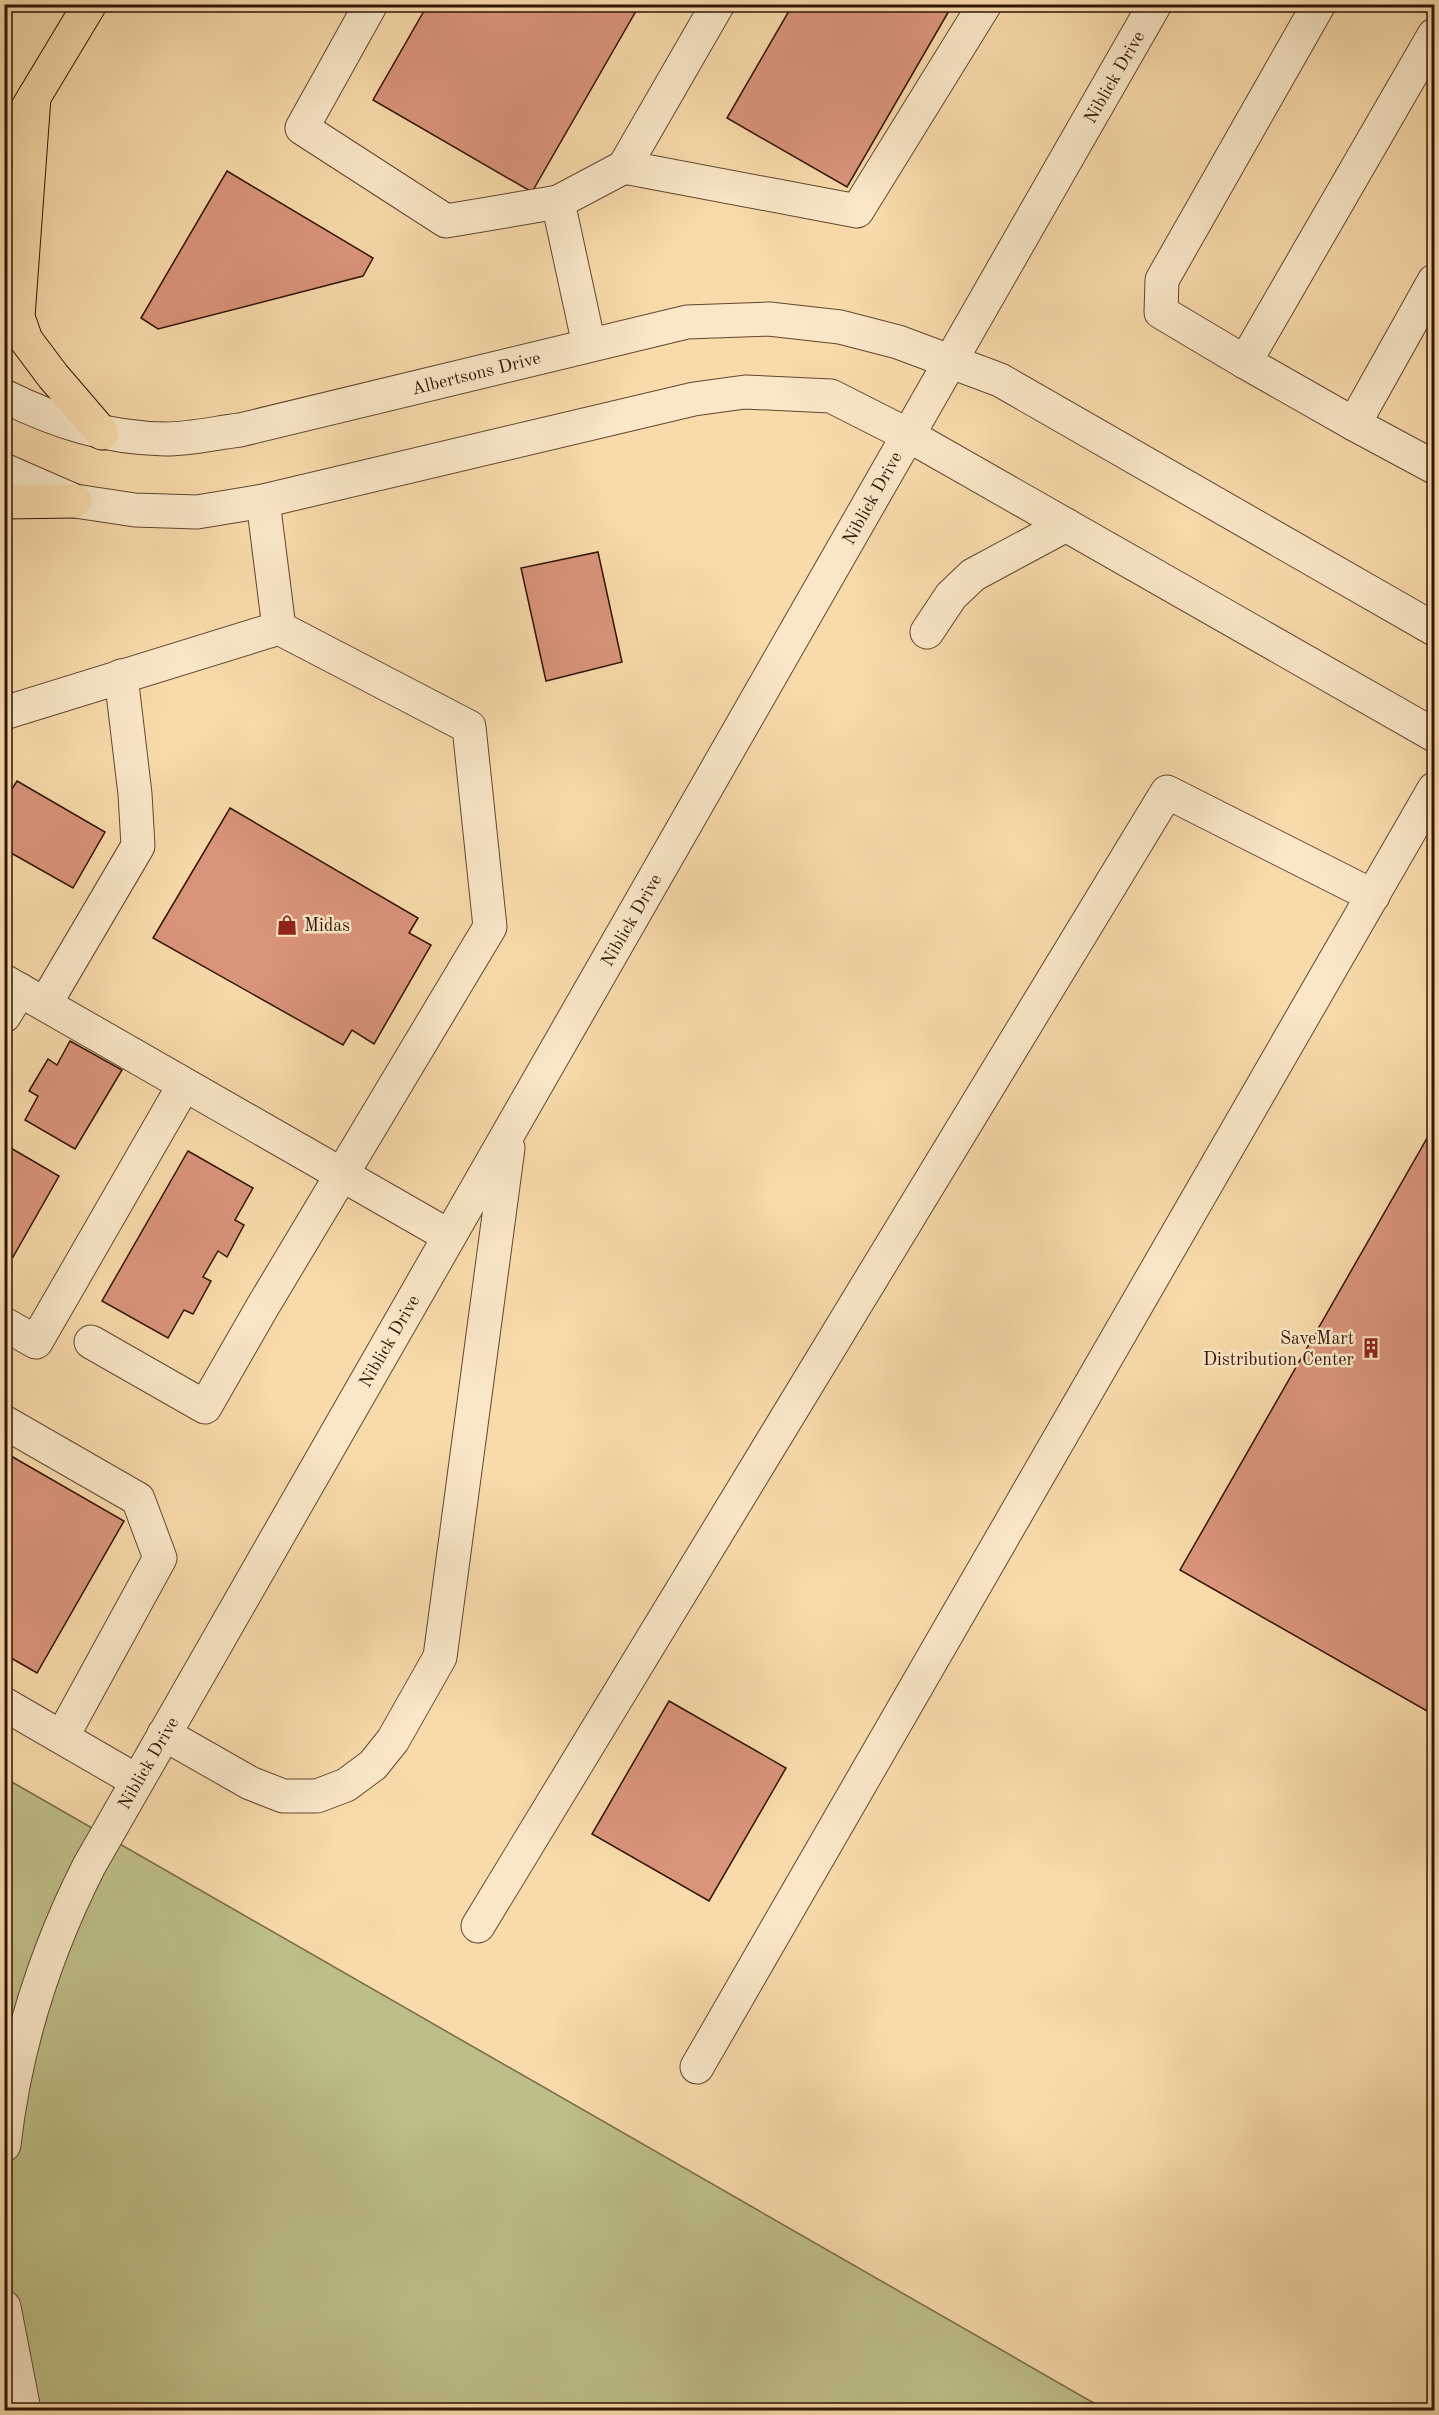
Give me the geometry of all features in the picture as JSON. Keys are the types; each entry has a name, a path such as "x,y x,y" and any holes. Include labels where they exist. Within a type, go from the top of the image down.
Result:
{"main road":[{"path":"4,147 90,4"},
{"path":"34,97 18,317 26,340 53,376 102,433"},
{"path":"4,502 75,501"}],"street":[{"path":"372,4 302,128 446,221 558,202 624,167 718,4"},
{"path":"624,167 857,211 986,4"},
{"name":"Niblick Drive","path":"4,2145 8,2113 24,2041 51,1950 67,1908 137,1781 1155,4"},
{"path":"1319,4 1162,280 1161,312 1245,363 1434,467"},
{"path":"1245,363 1434,35"},
{"path":"558,202 589,345"},
{"path":"1354,424 1434,280"},
{"name":"Albertsons Drive","path":"4,396 42,415 102,433 166,439 240,430 687,322 769,319 840,327 898,342 1000,380 1434,629"},
{"path":"4,470 75,501 135,510 197,512 263,501 694,399 745,392 831,396 908,435 1434,735"},
{"path":"263,501 279,628"},
{"path":"927,632 951,596 973,575 1066,525"},
{"path":"4,712 279,628 469,728 490,927 341,1174 205,1407 90,1342"},
{"path":"122,676 135,794 138,846 19,998 184,1085 449,1236"},
{"path":"697,2067 1434,789"},
{"path":"478,1926 1167,792 1373,896"},
{"path":"4,1324 36,1342 184,1085"},
{"path":"165,1734 250,1783 283,1796 317,1796 346,1785 373,1765 393,1740 440,1657 510,1131"},
{"path":"4,1422 138,1499 160,1558 62,1737"},
{"path":"4,1704 137,1781"},
{"path":"4,2307 24,2410"}],"green space":[{"path":"5,1778 1106,2410 5,2410"}],"building":[{"path":"428,4 640,4 532,192 373,100"},
{"path":"793,4 953,4 847,187 727,118"},
{"path":"227,171 373,258 363,276 158,329 141,318"},
{"path":"598,552 622,662 546,681 521,568"},
{"path":"17,781 105,832 73,888 4,849 4,785 12,789"},
{"name":"Midas","path":"230,808 418,918 409,933 431,945 374,1044 352,1030 343,1045 153,938"},
{"path":"70,1041 122,1070 75,1149 25,1120 38,1096 29,1091 48,1059 57,1065"},
{"name":"SaveMart Distribution Center","path":"1434,1126 1434,1715 1180,1570"},
{"path":"9,1147 59,1176 13,1257 4,1252 4,1154"},
{"path":"188,1151 253,1188 235,1220 244,1225 227,1257 218,1251 203,1277 211,1281 193,1314 184,1310 168,1338 102,1301"},
{"path":"4,1452 124,1521 37,1673 4,1654"},
{"path":"669,1701 786,1768 709,1901 592,1834"}],"place":[{"name":"Midas","path":"287,925"},
{"name":"SaveMart Distribution Center","path":"1371,1348"}]}
